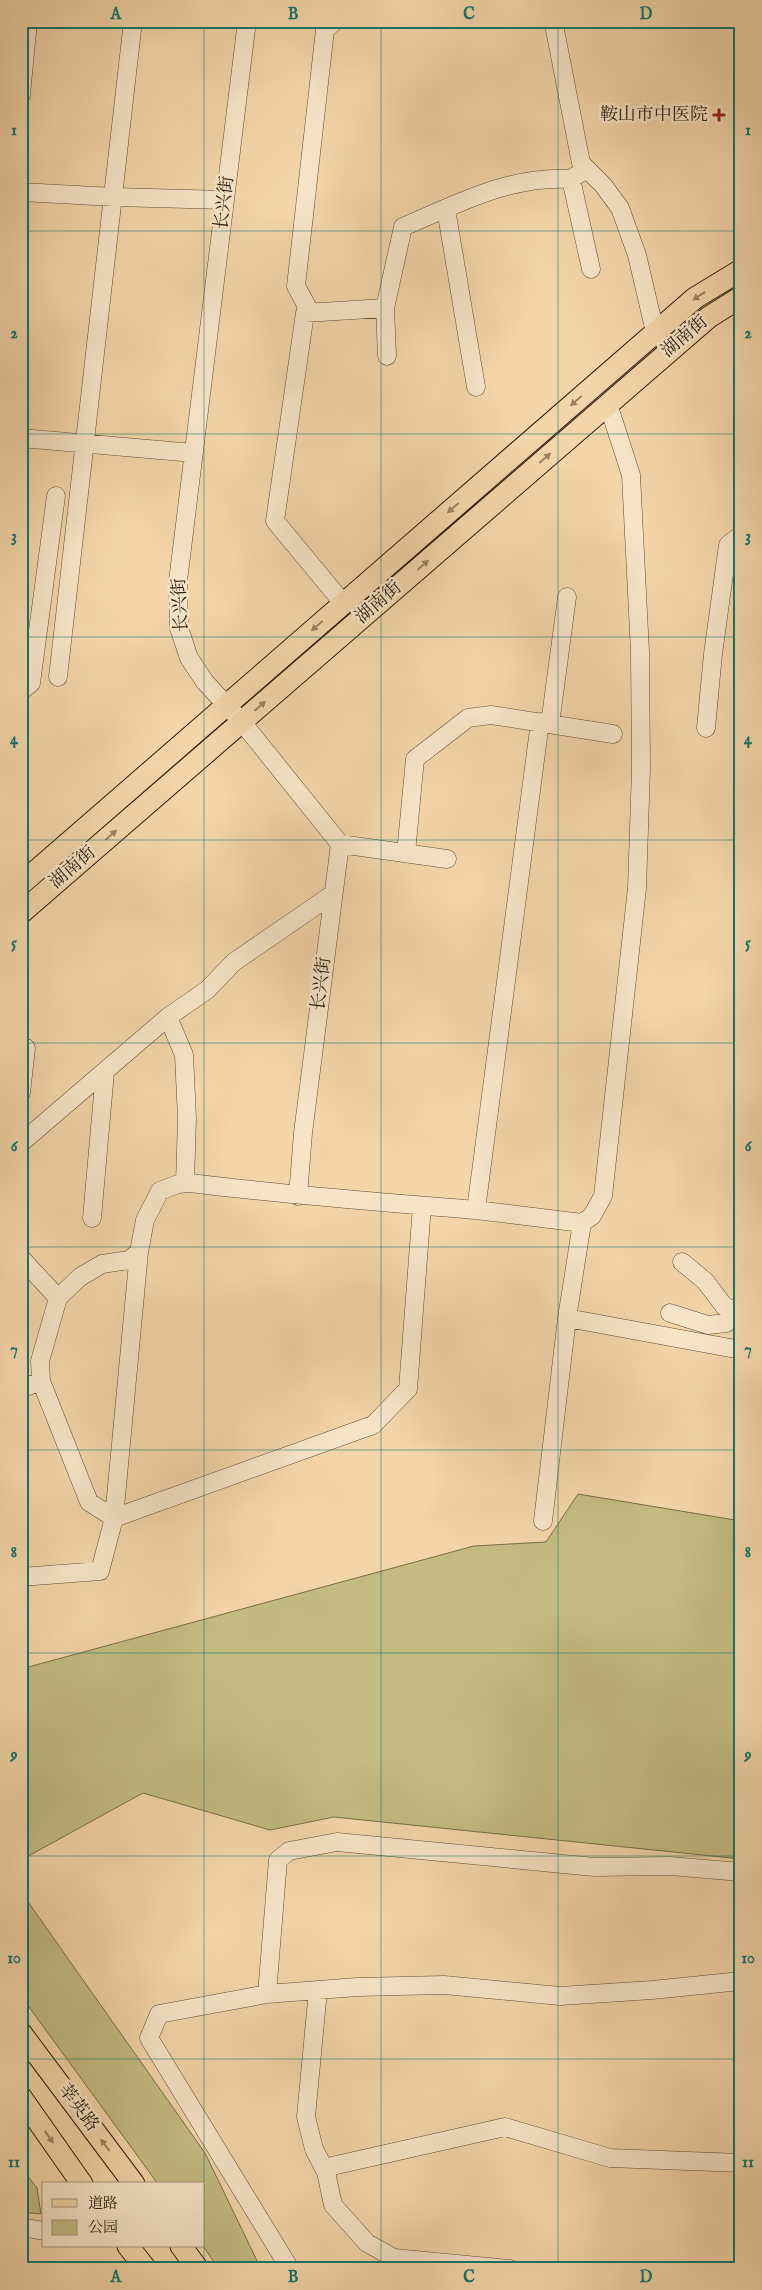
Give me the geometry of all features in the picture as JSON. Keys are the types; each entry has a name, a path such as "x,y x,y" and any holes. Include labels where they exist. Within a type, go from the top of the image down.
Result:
{"main road":[{"name":"湖南街","path":"21,884 655,332 695,298 741,270"},
{"name":"湖南街","path":"21,913 708,316 741,297"},
{"name":"莘英路","path":"21,2033 133,2182"},
{"path":"21,2097 81,2182"},
{"path":"130,2248 146,2269"},
{"path":"182,2248 198,2269"}],"street":[{"path":"21,95 28,21"},
{"path":"58,677 133,21"},
{"name":"长兴街","path":"247,21 178,581 179,628 188,658 340,844 303,1133 298,1196"},
{"path":"310,312 296,286 325,30 335,21"},
{"path":"556,30 580,163 604,185 620,208 637,255 655,332"},
{"path":"387,356 386,308 403,227 508,184 546,177 571,178 587,169"},
{"path":"571,178 591,269"},
{"path":"21,192 114,198 225,200"},
{"path":"446,209 476,387"},
{"path":"343,604 274,520 305,313 386,308"},
{"path":"21,1577 100,1571 114,1518 139,1252 145,1220 160,1191 185,1183 298,1196 476,1210 582,1223 592,1216 603,1196 637,888 641,769 640,652 631,475 608,404"},
{"path":"21,438 86,442 194,453"},
{"path":"21,691 31,683 56,496"},
{"path":"706,728 713,654 728,545 741,536"},
{"path":"476,1210 545,723 568,597"},
{"path":"406,853 415,759 468,718 491,714 614,734"},
{"path":"340,844 447,859"},
{"path":"21,1143 168,1017 208,990 234,962 333,894"},
{"path":"168,1017 184,1055 187,1118 185,1183"},
{"path":"21,1093 26,1048"},
{"path":"92,1218 105,1072"},
{"path":"114,1518 373,1425 408,1389 422,1206"},
{"path":"543,1521 567,1318 582,1223"},
{"path":"114,1518 89,1502 51,1402 41,1381 40,1361 58,1298 80,1278 102,1264 129,1260 139,1252"},
{"path":"21,1258 58,1298"},
{"path":"682,1262 705,1280 724,1306 740,1313"},
{"path":"670,1313 708,1325 726,1322 740,1313"},
{"path":"567,1318 741,1350"},
{"path":"21,1389 41,1381"},
{"path":"267,1994 278,1860 289,1851 337,1842 594,1867 670,1866 741,1872"},
{"path":"290,2269 149,2038 160,2014 267,1994 318,1990 444,1985 560,1996 652,1990 741,1981"},
{"path":"318,1990 306,2117 314,2149 326,2172 333,2205 367,2243 394,2258 510,2269"},
{"path":"326,2172 332,2166 505,2127 610,2158 741,2163"},
{"path":"21,2227 42,2231"}],"green space":[{"path":"578,1494 741,1521 741,1859 334,1817 270,1830 143,1793 21,1860 21,1669 474,1546 546,1542"},
{"path":"21,1892 205,2153 261,2269 219,2269 204,2248 205,2182 157,2182 21,1996"},
{"path":"21,2167 37,2188 41,2214 21,2212"}],"place":[{"name":"鞍山市中医院","path":"719,115"}]}
